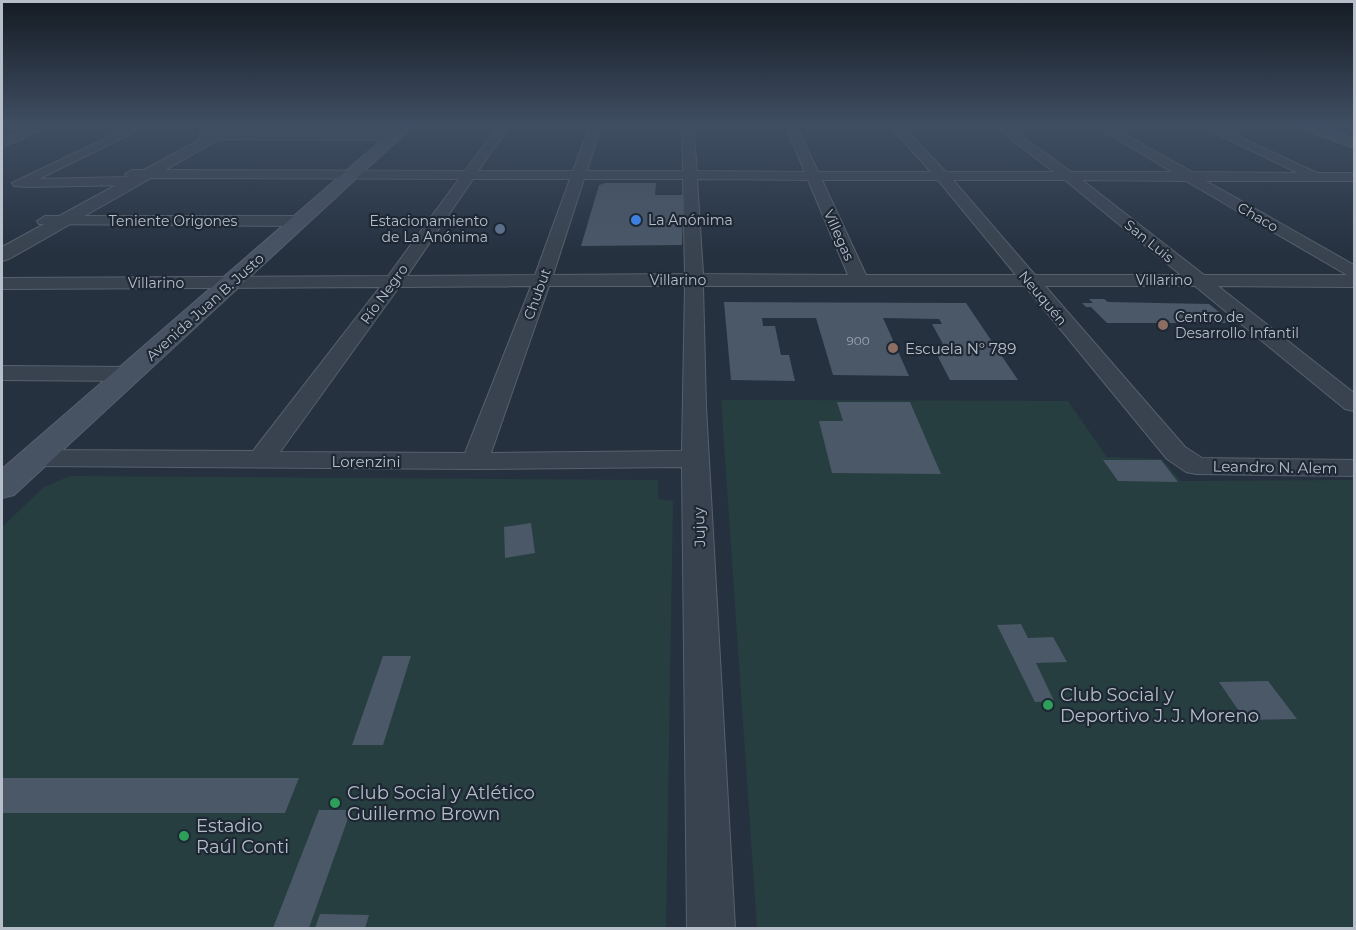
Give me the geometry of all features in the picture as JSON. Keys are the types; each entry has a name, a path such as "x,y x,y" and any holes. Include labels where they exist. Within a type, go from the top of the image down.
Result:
{"main road":[{"name":"Avenida Juan B. Justo","path":"2,487 359,168"}],"street":[{"path":"19,183 50,168"},
{"path":"2,245 54,221 150,168"},
{"path":"250,174 258,168"},
{"name":"Río Negro","path":"260,460 394,281 473,168"},
{"name":"Chubut","path":"475,461 583,168"},
{"name":"Jujuy","path":"691,168 694,280 694,407 698,459 711,928"},
{"name":"Villegas","path":"809,168 859,280"},
{"name":"Neuquén","path":"935,168 1176,453 1196,466"},
{"name":"San Luis","path":"1057,168 1354,404"},
{"name":"Chaco","path":"1174,168 1354,272"},
{"path":"1300,168 1346,190"},
{"path":"2,183 250,174 467,177 1354,177"},
{"path":"2,255 54,221"},
{"name":"Teniente Origones","path":"54,221 300,221"},
{"name":"Villarino","path":"2,283 232,284 270,281 542,280 1354,281"},
{"path":"2,373 131,374"},
{"name":"Lorenzini","path":"35,458 475,461 698,459"},
{"name":"Leandro N. Alem","path":"1196,466 1354,468"}],"green space":[{"name":"Club Social y Deportivo J. J. Moreno","path":"721,400 1068,401 1107,457 1162,459 1181,481 1354,480 1354,928 757,928"},
{"name":"Club Social y Atlético Guillermo Brown","path":"70,476 658,480 658,499 673,501 666,928 2,928 2,527 44,487"}],"building":[{"name":"La Anónima","path":"656,183 655,195 683,195 682,245 581,246 599,185"},
{"name":"Centro de Desarrollo Infantil","path":"1089,299 1104,299 1108,302 1209,304 1233,323 1107,323 1091,307 1086,307 1082,303 1093,303"},
{"name":"Escuela N° 789","path":"724,302 966,303 1018,380 950,380 937,355 949,355 932,324 942,324 939,319 883,318 909,376 833,375 816,318 762,318 763,326 775,326 781,355 789,355 795,381 731,380"},
{"path":"837,402 910,402 941,474 832,473 819,421 843,421"},
{"path":"1103,460 1161,460 1178,482 1118,481"},
{"path":"531,523 535,553 505,558 504,527"},
{"path":"1021,624 1028,638 1053,637 1067,662 1036,663 1054,701 1035,702 997,625"},
{"path":"383,656 411,656 383,745 352,745"},
{"path":"1268,681 1297,719 1245,720 1219,682"},
{"path":"2,778 299,778 285,813 2,813"},
{"path":"319,810 351,810 309,928 273,928"},
{"path":"320,914 369,915 365,928 315,928"}],"place":[{"name":"La Anónima","path":"636,220"},
{"name":"Estacionamiento de La Anónima","path":"500,229"},
{"name":"Centro de Desarrollo Infantil","path":"1163,325"},
{"name":"Escuela N° 789","path":"893,348"},
{"name":"Club Social y Deportivo J. J. Moreno","path":"1048,705"},
{"name":"Club Social y Atlético Guillermo Brown","path":"335,803"},
{"name":"Estadio Raúl Conti","path":"184,836"}]}
